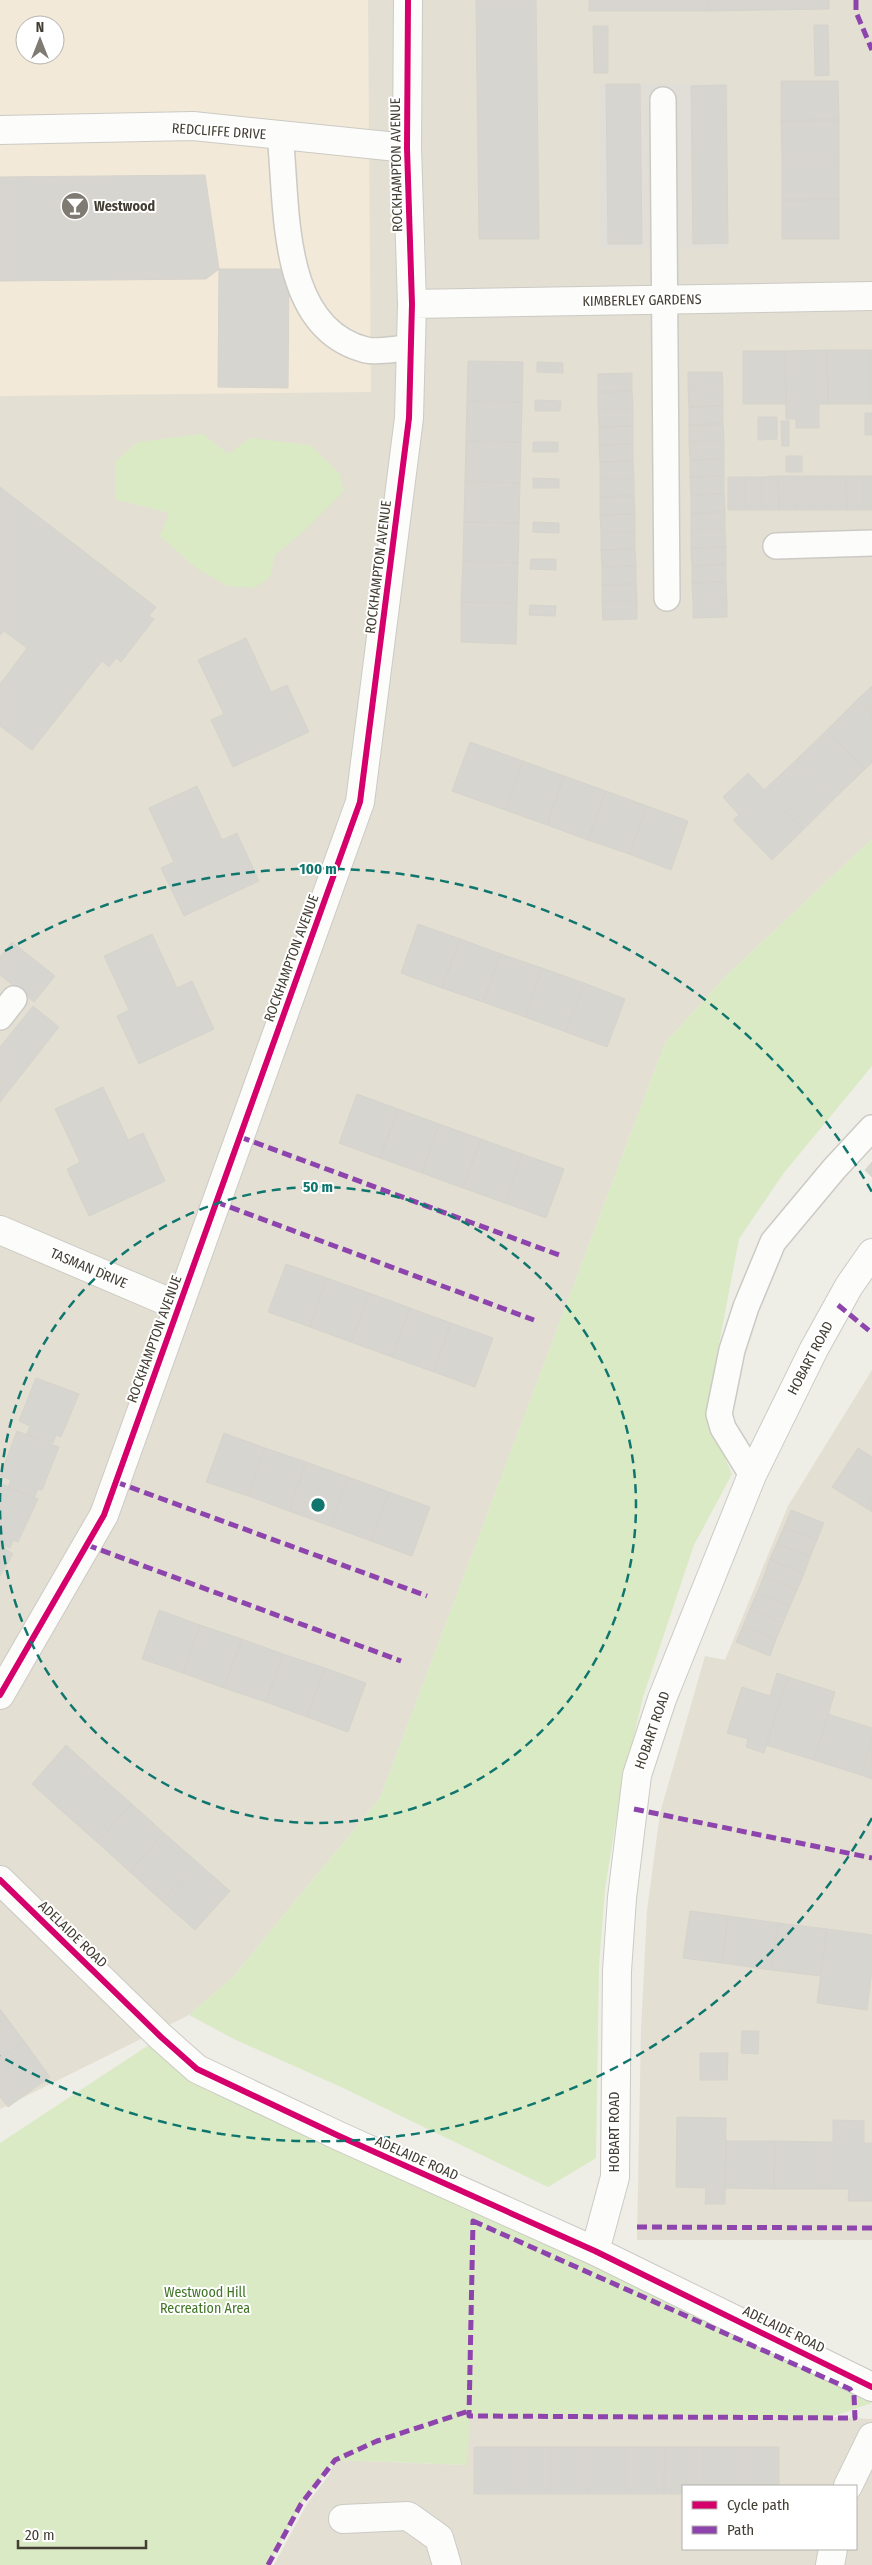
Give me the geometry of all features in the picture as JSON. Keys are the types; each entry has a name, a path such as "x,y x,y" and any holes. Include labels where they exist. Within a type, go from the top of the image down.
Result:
{"street":[{"name":"ROCKHAMPTON AVENUE","path":"0,1695 104,1515 360,802 409,418 412,304 407,148 408,0"},
{"name":"REDCLIFFE DRIVE","path":"0,130 193,126 407,148"},
{"name":"KIMBERLEY GARDENS","path":"412,304 872,296"},
{"name":"TASMAN DRIVE","path":"0,1230 178,1306"},
{"name":"HOBART ROAD","path":"595,2251 615,2177 617,1971 622,1898 638,1775 662,1699 752,1475 814,1348 849,1286 872,1253"},
{"name":"ADELAIDE ROAD","path":"0,1880 161,2037 197,2069 338,2136 595,2251 872,2387"},
{"path":"848,2485 872,2437"},
{"path":"343,2519 408,2516 440,2538 448,2565"},
{"path":"830,2565 832,2550"}],"lane":[{"path":"663,100 667,598"},
{"path":"280,135 290,246 299,288 314,316 337,337 366,350 411,348"},
{"path":"776,546 872,543"},
{"path":"752,1475 723,1428 719,1414 732,1350 746,1308 773,1242 834,1169 872,1128"}],"shaded area":[{"path":"0,0 872,0 872,839 728,974 665,1043 380,1798 232,1978 189,2015 0,2109"},
{"path":"0,0 368,0 371,392 0,396"},
{"path":"728,83 728,249 600,249 600,84"},
{"path":"872,1370 872,2240 637,2240 641,2031 647,1911 660,1813 705,1656 725,1660 788,1506"},
{"path":"469,2416 831,2417 872,2419 872,2565 274,2565 307,2504 329,2475 335,2460 466,2465"}],"green space":[{"path":"203,434 228,454 250,438 310,445 339,473 344,491 305,530 275,555 270,577 254,588 228,586 196,568 160,536 169,513 115,499 115,462 138,442"},
{"path":"872,839 872,1066 783,1174 739,1239 706,1413 732,1474 694,1545 643,1697 620,1796 605,1889 599,1966 596,2158 548,2187 341,2087 236,2040 189,2015 232,1978 380,1798 665,1043 728,974"},
{"name":"Westwood Hill Recreation Area","path":"161,2037 872,2387 872,2403 831,2417 470,2416 467,2465 335,2460 301,2504 268,2565 0,2565 0,2143"}],"building":[{"path":"476,0 536,0 539,239 479,239"},
{"path":"589,0 709,0 709,11 589,11"},
{"path":"709,0 829,0 829,9 709,11"},
{"path":"814,25 828,25 829,75 815,76"},
{"path":"593,26 608,26 608,73 594,73"},
{"path":"781,81 838,81 839,120 781,121"},
{"path":"606,84 640,84 642,244 608,244"},
{"path":"726,85 728,243 693,244 691,86"},
{"path":"839,120 839,160 782,160 781,121"},
{"path":"782,160 839,160 839,199 782,200"},
{"path":"205,175 219,269 206,279 0,281 0,177"},
{"path":"839,199 839,239 782,239 782,200"},
{"path":"219,269 289,269 288,388 218,387"},
{"path":"827,350 870,350 870,404 828,404"},
{"path":"827,350 828,404 819,404 819,428 796,428 796,419 786,419 785,351"},
{"path":"870,350 872,350 872,404 870,404"},
{"path":"743,351 785,351 786,404 743,404"},
{"path":"468,361 523,362 522,402 467,401"},
{"path":"537,362 563,363 563,373 537,372"},
{"path":"688,372 722,372 723,389 688,389"},
{"path":"632,373 632,391 598,392 598,374"},
{"path":"688,389 723,389 723,406 689,407"},
{"path":"632,391 633,409 598,409 598,392"},
{"path":"535,400 561,401 560,411 535,411"},
{"path":"467,401 522,402 521,442 466,441"},
{"path":"723,406 723,424 689,425 689,407"},
{"path":"598,409 633,409 633,426 599,427"},
{"path":"865,413 872,413 872,435 865,435"},
{"path":"758,417 777,417 777,439 758,440"},
{"path":"781,421 789,421 789,446 782,446"},
{"path":"723,424 724,442 689,442 689,425"},
{"path":"633,426 633,444 599,445 599,427"},
{"path":"466,441 521,442 520,483 465,481"},
{"path":"533,442 558,442 558,452 533,452"},
{"path":"689,442 724,442 724,459 690,460"},
{"path":"633,444 633,461 600,462 599,445"},
{"path":"786,456 802,456 802,472 786,472"},
{"path":"724,459 724,476 690,477 690,460"},
{"path":"633,461 634,479 600,479 600,462"},
{"path":"724,476 724,494 691,495 690,477"},
{"path":"778,476 779,510 762,510 762,477"},
{"path":"778,476 796,476 796,510 779,510"},
{"path":"796,476 813,476 813,510 796,510"},
{"path":"813,476 829,476 829,510 813,510"},
{"path":"829,476 846,476 847,510 829,510"},
{"path":"846,476 863,476 863,510 847,510"},
{"path":"863,476 872,476 872,510 863,510"},
{"path":"728,477 745,477 745,510 728,510"},
{"path":"745,477 762,477 762,510 745,510"},
{"path":"533,478 559,479 559,488 533,488"},
{"path":"600,479 634,479 634,496 600,497"},
{"path":"465,481 520,483 519,523 464,522"},
{"path":"0,487 156,607 149,616 154,619 121,662 116,658 109,667 102,661 32,750 0,726 0,684 27,648 4,631 0,635"},
{"path":"724,494 725,512 691,513 691,495"},
{"path":"634,496 635,514 600,515 600,497"},
{"path":"725,512 725,530 691,530 691,513"},
{"path":"635,514 635,532 601,532 600,515"},
{"path":"464,522 519,523 518,563 463,561"},
{"path":"533,522 559,523 559,533 533,532"},
{"path":"691,530 725,530 726,547 691,548"},
{"path":"601,532 635,532 635,549 601,550"},
{"path":"726,547 726,564 692,566 691,548"},
{"path":"635,549 636,566 602,567 601,550"},
{"path":"531,559 556,559 556,570 530,569"},
{"path":"463,561 518,563 517,603 461,602"},
{"path":"726,564 726,582 692,583 692,566"},
{"path":"636,566 636,584 602,585 602,567"},
{"path":"726,582 727,600 693,600 692,583"},
{"path":"636,584 637,602 602,602 602,585"},
{"path":"693,600 727,600 727,617 693,618"},
{"path":"461,602 517,603 516,644 461,642"},
{"path":"602,602 637,602 637,619 603,620"},
{"path":"530,605 556,606 555,616 529,615"},
{"path":"246,638 271,692 287,685 309,732 233,767 211,720 224,714 198,660"},
{"path":"872,686 872,714 858,699"},
{"path":"858,699 872,714 872,763 865,769 827,730"},
{"path":"827,730 865,769 834,799 796,760"},
{"path":"470,742 523,761 505,810 452,791"},
{"path":"796,760 834,799 803,830 764,790"},
{"path":"523,761 564,776 547,825 505,810"},
{"path":"748,773 803,830 772,860 733,820 739,815 723,797"},
{"path":"564,776 606,791 588,840 547,825"},
{"path":"197,786 222,840 237,833 259,881 184,916 161,868 174,862 149,808"},
{"path":"606,791 647,806 629,854 588,840"},
{"path":"647,806 688,821 671,870 629,854"},
{"path":"418,924 460,939 442,988 401,973"},
{"path":"152,934 177,988 192,981 214,1029 139,1064 117,1016 129,1010 104,956"},
{"path":"460,939 501,954 483,1002 442,988"},
{"path":"12,942 55,976 34,1002 0,975 0,957"},
{"path":"501,954 542,968 525,1017 483,1002"},
{"path":"542,968 584,983 566,1032 525,1017"},
{"path":"584,983 625,999 607,1047 566,1032"},
{"path":"33,1006 59,1027 0,1102 0,1047"},
{"path":"103,1087 128,1140 143,1133 165,1181 89,1216 67,1169 80,1162 55,1109"},
{"path":"357,1094 398,1109 380,1158 339,1143"},
{"path":"398,1109 439,1124 422,1173 380,1158"},
{"path":"439,1124 481,1139 463,1188 422,1173"},
{"path":"481,1139 522,1154 505,1203 463,1188"},
{"path":"522,1154 564,1169 546,1218 505,1203"},
{"path":"872,1162 872,1177 865,1170"},
{"path":"286,1264 327,1278 310,1327 268,1312"},
{"path":"327,1278 369,1293 351,1342 310,1327"},
{"path":"369,1293 410,1308 392,1357 351,1342"},
{"path":"410,1308 451,1323 434,1372 392,1357"},
{"path":"451,1323 493,1338 475,1387 434,1372"},
{"path":"36,1378 79,1394 61,1437 56,1435 53,1443 27,1434 30,1426 19,1421"},
{"path":"17,1431 59,1447 42,1490 38,1489 34,1498 8,1488 11,1480 0,1476"},
{"path":"224,1433 265,1448 248,1496 206,1482"},
{"path":"265,1448 306,1462 289,1511 248,1496"},
{"path":"858,1448 872,1457 872,1498 866,1508 832,1487"},
{"path":"306,1462 348,1477 330,1526 289,1511"},
{"path":"348,1477 389,1492 371,1541 330,1526"},
{"path":"0,1483 38,1499 18,1542 13,1540 10,1548 0,1544"},
{"path":"389,1492 430,1507 412,1556 371,1541"},
{"path":"872,1498 872,1512 866,1508"},
{"path":"791,1510 824,1523 817,1540 784,1527"},
{"path":"784,1527 817,1540 810,1557 777,1543"},
{"path":"777,1543 810,1557 804,1574 770,1559"},
{"path":"0,1545 13,1554 0,1576"},
{"path":"770,1559 804,1574 797,1590 764,1576"},
{"path":"764,1576 797,1590 790,1606 757,1593"},
{"path":"757,1593 790,1606 783,1623 750,1609"},
{"path":"750,1609 783,1623 776,1639 743,1626"},
{"path":"159,1610 200,1625 183,1673 142,1659"},
{"path":"200,1625 242,1639 224,1688 183,1673"},
{"path":"743,1626 776,1639 770,1656 736,1642"},
{"path":"242,1639 283,1654 266,1702 224,1688"},
{"path":"283,1654 325,1668 307,1717 266,1702"},
{"path":"325,1668 366,1683 348,1732 307,1717"},
{"path":"777,1673 788,1677 764,1753 746,1747 748,1739 727,1733 742,1687 770,1696"},
{"path":"788,1677 835,1692 814,1760 766,1745"},
{"path":"828,1714 872,1728 872,1740 861,1775 814,1760"},
{"path":"872,1740 872,1779 861,1775"},
{"path":"66,1745 99,1775 64,1813 32,1784"},
{"path":"99,1775 132,1804 97,1842 64,1813"},
{"path":"132,1804 164,1833 130,1872 97,1842"},
{"path":"164,1833 197,1862 162,1901 130,1872"},
{"path":"197,1862 230,1891 195,1930 162,1901"},
{"path":"690,1911 728,1916 722,1963 683,1958"},
{"path":"728,1916 778,1923 771,1970 722,1963"},
{"path":"778,1923 827,1929 821,1976 771,1970"},
{"path":"827,1929 872,1935 872,1970 867,2010 817,2003"},
{"path":"0,2009 24,2041 0,2059"},
{"path":"742,2031 759,2031 758,2054 741,2053"},
{"path":"24,2041 50,2077 8,2107 0,2097 0,2059"},
{"path":"700,2053 728,2053 727,2080 700,2080"},
{"path":"677,2117 726,2118 725,2204 705,2204 706,2188 676,2187"},
{"path":"833,2120 864,2121 864,2143 872,2143 872,2201 848,2201 849,2189 824,2189 824,2142 833,2142"},
{"path":"726,2141 775,2141 774,2189 725,2188"},
{"path":"775,2141 824,2142 824,2189 774,2189"},
{"path":"474,2447 512,2447 512,2494 474,2494"},
{"path":"512,2447 550,2447 550,2494 512,2494"},
{"path":"550,2447 588,2447 588,2494 550,2494"},
{"path":"588,2447 626,2447 626,2494 588,2494"},
{"path":"626,2447 665,2447 664,2494 626,2494"},
{"path":"665,2447 703,2447 703,2485 682,2485 682,2494 664,2494"},
{"path":"703,2447 741,2447 741,2485 703,2485"},
{"path":"741,2447 779,2447 779,2485 741,2485"}],"marked path":[{"path":"856,0 856,12 872,50"},
{"path":"240,1137 559,1255"},
{"path":"216,1202 534,1320"},
{"path":"838,1305 872,1333"},
{"path":"116,1482 427,1596"},
{"path":"87,1545 401,1661"},
{"path":"634,1809 872,1858"},
{"path":"473,2221 850,2389 854,2395 855,2418 469,2416 473,2221"},
{"path":"637,2227 872,2228"},
{"path":"268,2565 301,2504 335,2460 377,2441 469,2411"}],"cycle path":[{"path":"0,1695 104,1515 360,802 409,418 412,304 407,148 408,0"},
{"path":"0,1880 161,2037 197,2069 339,2136 595,2251 872,2387"}],"place":[{"name":"Westwood","path":"75,206"}]}
